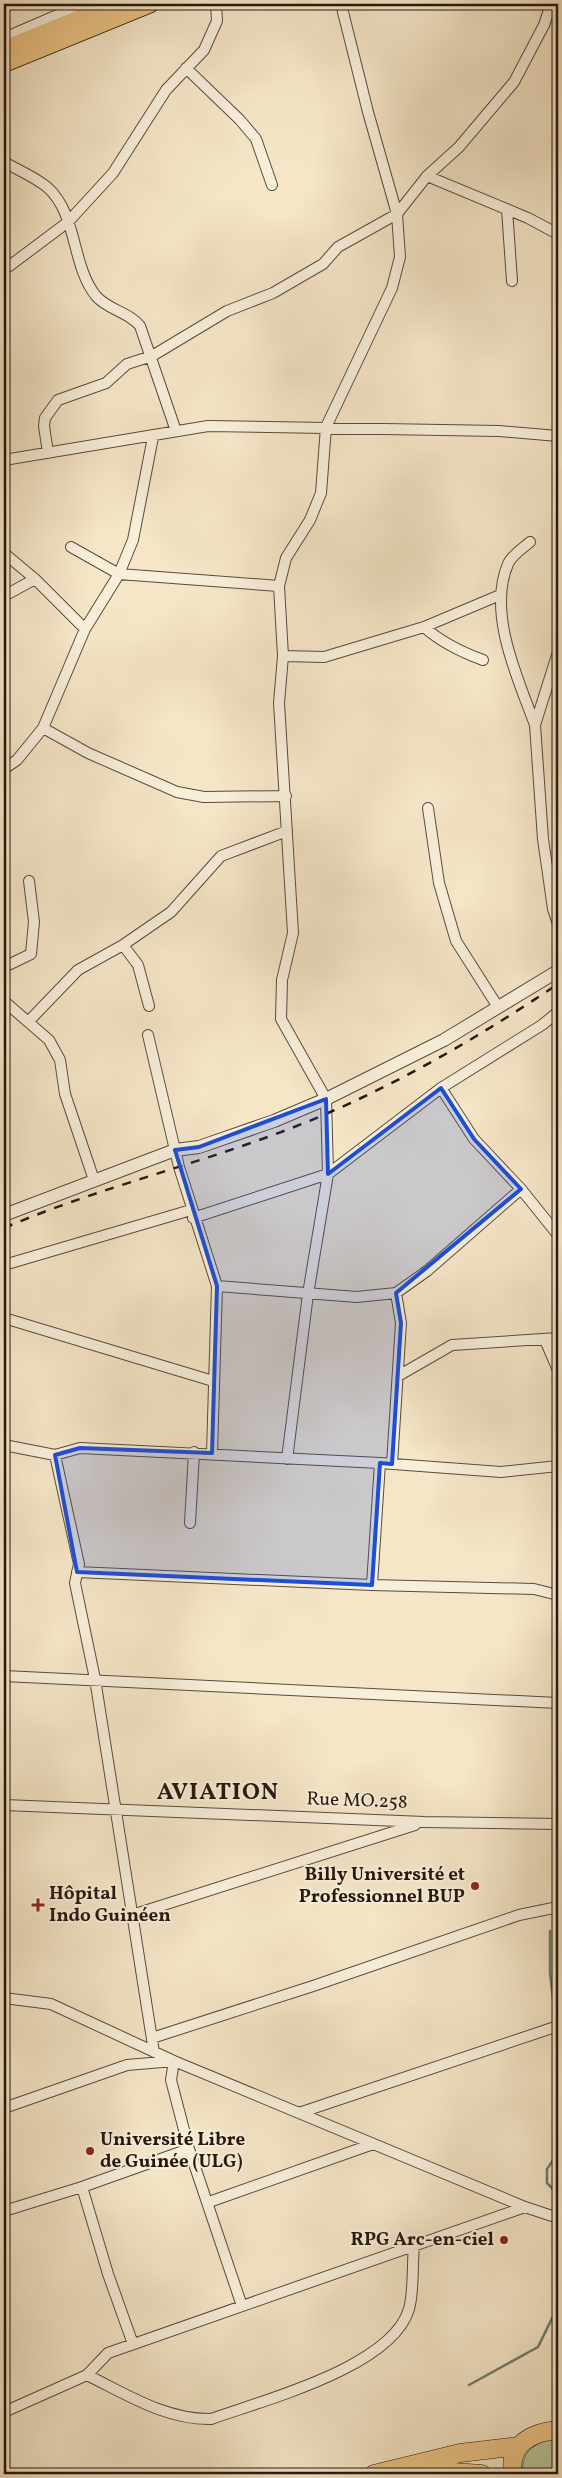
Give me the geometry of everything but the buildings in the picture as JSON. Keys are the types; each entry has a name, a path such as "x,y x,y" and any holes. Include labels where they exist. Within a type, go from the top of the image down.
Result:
{"highway":[{"path":"513,2474 512,2460 519,2446 532,2436 558,2430"},
{"path":"374,2474 460,2454 519,2446"},
{"path":"427,2474 453,2472 482,2474"}],"main road":[{"path":"4,49 65,13 114,4"},
{"path":"4,64 151,4"}],"street":[{"path":"4,38 83,4"},
{"path":"4,270 68,222 113,173 166,90 204,50 217,21 216,4"},
{"path":"287,1459 308,1294 328,1174 326,1099 281,1019 282,980 293,933 279,704 283,656 279,586 286,558 310,520 320,493 326,427 392,288 400,257 396,214 341,4"},
{"path":"48,453 44,426 45,418 58,400 66,395 106,383 126,364 152,356 226,311 273,293 323,264 338,247 396,214 427,176 459,147 514,82 544,25 551,4"},
{"path":"186,68 240,120 256,140 272,185"},
{"path":"4,162 46,186 54,194 68,222 81,267 96,296 114,309 134,319 140,326 152,356 176,430"},
{"path":"427,176 507,209 558,234"},
{"path":"507,209 512,281"},
{"path":"4,460 153,437 176,430 208,426 499,431 558,436"},
{"path":"4,769 16,760 43,728 85,629 119,574 132,540 153,437"},
{"path":"530,542 508,562 500,595 508,652 534,725 543,839 553,909 558,924"},
{"path":"71,547 119,574 279,586"},
{"path":"4,553 35,579 85,629"},
{"path":"4,596 35,579"},
{"path":"283,656 324,657 424,627 500,595"},
{"path":"424,627 452,647 483,660"},
{"path":"534,725 558,652"},
{"path":"43,728 88,754 177,792 204,797 286,796"},
{"path":"428,808 439,882 456,941 498,1007"},
{"path":"29,1021 78,970 123,945 171,912 221,856 286,831"},
{"path":"4,967 31,954 34,922 30,881"},
{"path":"123,945 138,965 149,1006"},
{"path":"4,1215 175,1150 199,1147 274,1121 326,1099 444,1040 558,971"},
{"path":"4,1001 49,1040 60,1060 65,1094 94,1180"},
{"path":"4,1265 192,1214 328,1174 441,1088 542,1025 558,1012"},
{"path":"148,1035 192,1214 217,1286 212,1453"},
{"path":"441,1088 474,1139 520,1189 558,1235"},
{"path":"217,1286 357,1297 396,1292 427,1271 520,1189"},
{"path":"392,1464 402,1323 396,1292"},
{"path":"4,1318 213,1381"},
{"path":"398,1376 452,1345 558,1338"},
{"path":"545,1340 558,1370"},
{"path":"4,1445 55,1455 80,1448 194,1452 501,1472 558,1466"},
{"path":"190,1523 194,1452"},
{"path":"55,1455 79,1564 75,1583 95,1679 154,2052"},
{"path":"372,1585 380,1463"},
{"path":"77,1572 372,1585 534,1589 558,1595"},
{"path":"4,1676 558,1703"},
{"name":"Rue MO.258","path":"4,1805 424,1822 558,1824"},
{"path":"132,1915 424,1822"},
{"path":"152,2038 313,1986 518,1915 558,1907"},
{"path":"558,1932 558,1988"},
{"path":"4,1998 52,2004 174,2061 525,2207 558,2218"},
{"path":"299,2113 558,2026"},
{"path":"4,2108 127,2065 174,2061"},
{"path":"174,2061 171,2080 189,2149 209,2202 242,2306"},
{"path":"209,2202 373,2144"},
{"path":"4,2211 82,2187 189,2149"},
{"path":"82,2187 108,2274 132,2344"},
{"path":"4,2412 86,2375 108,2353 414,2248 525,2207"},
{"path":"86,2375 155,2409 192,2420 210,2420 346,2370 378,2349 397,2331 409,2308 414,2248"}],"highlighted area":[{"path":"441,1088 474,1139 521,1189 396,1293 401,1323 392,1464 380,1463 372,1585 77,1572 55,1455 80,1448 212,1453 217,1286 175,1150 199,1147 326,1099 328,1174"}],"green space":[{"path":"558,2436 558,2474 523,2474 524,2458 527,2453 543,2441"}],"waterway":[{"path":"550,1931 550,1973 555,2016"},
{"path":"558,2153 547,2169 547,2183 558,2194"},
{"path":"469,2385 538,2347 558,2306"}],"railway":[{"path":"4,1228 84,1198 248,1144 328,1113 388,1085 446,1054 558,984"}],"place":[{"name":"Billy Université et Professionnel BUP","path":"475,1886"},
{"name":"Hôpital Indo Guinéen","path":"38,1905"},
{"name":"Université Libre de Guinée (ULG)","path":"90,2151"},
{"name":"RPG Arc-en-ciel","path":"504,2240"}],"district":[{"name":"AVIATION","path":"218,1793"}]}
